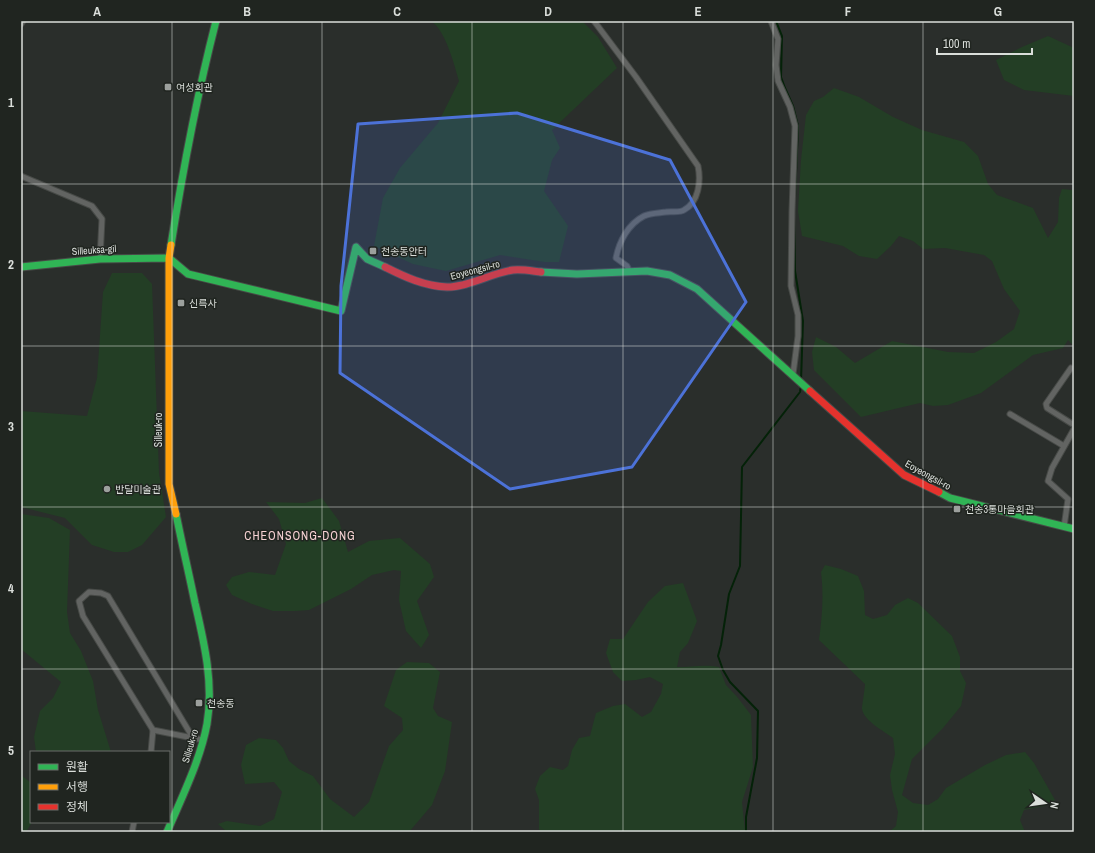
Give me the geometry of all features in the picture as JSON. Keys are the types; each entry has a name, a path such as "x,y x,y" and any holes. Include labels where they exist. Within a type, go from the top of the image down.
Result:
{"street":[{"name":"Silleuk-ro","path":"167,832 190,781 207,722 209,688 206,651 169,484 169,258 186,154 206,59 216,21"},
{"path":"594,21 636,77 698,166 700,174 699,188 693,202 684,211 645,216 632,225 624,236 616,258 627,266 630,272"},
{"path":"771,21 778,39 776,65 778,81 790,107 795,126 791,286 798,315 798,336 794,376"},
{"path":"21,176 92,206 102,219 100,259"},
{"name":"Eoyeongsil-ro","path":"169,258 188,274 341,312 356,247 366,259 413,281 429,285 448,287 469,283 513,270 577,274 647,271 670,275 697,288 808,390 904,475 950,498 1074,529"},
{"name":"Silleuksa-gil","path":"21,267 100,259 169,258"},
{"path":"1070,368 1046,404 1047,408 1074,425"},
{"path":"1010,414 1064,446"},
{"path":"1064,527 1068,499 1048,482 1052,468 1074,429"},
{"path":"151,751 153,730 83,616 79,601 89,592 100,593 108,596 193,738"},
{"path":"153,730 202,740"}],"highlighted area":[{"path":"517,113 670,160 746,302 632,467 510,489 340,373 341,286 358,124"}],"green space":[{"path":"431,21 582,21 598,37 617,68 552,130 560,148 552,160 544,191 568,226 559,262 545,262 500,255 446,271 413,264 374,246 383,198 400,168 438,123 459,81 445,40 441,32"},
{"path":"1048,36 1074,48 1074,96 1024,90 1004,80 996,60"},
{"path":"834,88 859,97 893,117 922,130 964,142 978,156 988,184 997,195 1033,208 1048,238 1058,222 1059,198 1062,189 1072,190 1074,186 1074,346 1068,340 1063,348 1033,355 981,393 948,405 933,406 920,403 861,417 814,370 812,352 816,337 836,347 855,363 892,341 948,352 974,353 996,342 1014,329 1020,311 1004,289 992,261 984,255 945,248 923,249 913,241 899,236 877,259 859,256 843,246 802,236 798,211 801,160 806,115 814,101 823,97"},
{"path":"112,273 142,273 152,284 159,473 166,517 142,545 128,552 114,552 92,545 65,518 21,507 21,411 87,416 97,378 103,292"},
{"path":"322,498 339,521 348,552 369,541 400,538 430,564 434,577 417,601 429,635 421,648 406,631 399,600 401,571 394,570 372,575 351,589 309,610 273,611 232,595 226,585 232,577 249,572 275,575 286,544 279,519 266,502 305,503"},
{"path":"21,514 49,518 70,530 67,612 70,633 81,651 93,681 98,710 111,751 36,751 34,737 40,711 53,698 61,682 21,649"},
{"path":"825,565 841,569 858,576 864,591 865,615 873,619 887,615 895,605 908,598 918,603 952,636 960,657 960,671 966,683 961,706 943,728 912,759 902,795 913,803 928,805 938,799 946,788 985,765 1006,755 1025,752 1034,763 1055,800 1045,806 1024,810 1020,820 1025,832 889,832 896,826 898,812 892,790 890,775 895,754 893,738 866,718 862,709 865,684 819,640 822,606 821,572"},
{"path":"683,583 697,621 688,643 680,652 677,667 719,667 726,685 751,715 753,767 742,802 745,832 540,832 539,800 535,789 540,776 550,767 563,770 568,766 572,750 579,738 590,736 596,713 613,706 625,704 642,717 651,712 661,694 663,684 650,677 622,681 613,672 606,653 610,639 623,639 648,602 665,586"},
{"path":"407,662 429,663 440,672 433,708 438,716 452,722 445,771 432,805 409,832 227,832 218,824 227,821 260,826 274,819 282,792 274,782 245,784 241,765 246,745 259,738 276,740 283,748 289,761 299,769 313,776 330,799 354,817 369,802 389,746 403,730 402,718 384,706 396,670"},
{"path":"21,775 30,782 30,823 31,823 26,832 21,832"}],"waterway":[{"path":"776,21 782,36 781,77 793,106 798,126 795,197"},
{"path":"794,216 795,271 803,321 801,381"},
{"path":"746,832 746,817 757,758 758,711 730,682 723,670 718,656 729,594 740,566 742,467 800,392 801,385"}],"traffic: fast":[{"path":"171,245 191,132 216,21"},
{"path":"21,267 100,259 169,258 188,274 341,311 356,247 367,259 385,267"},
{"path":"541,272 577,274 647,271 670,275 697,289 810,391"},
{"path":"939,492 950,498 1074,529"},
{"path":"167,832 200,752 209,709 209,678 205,648 176,514"}],"traffic: slow":[{"path":"171,245 169,258 169,484 176,514"}],"traffic: jam":[{"path":"385,267 423,283 447,287 464,285 513,270 541,272"},
{"path":"810,391 904,475 939,492"}],"place":[{"name":"여성회관","path":"168,87"},
{"name":"천송동안터","path":"373,251"},
{"name":"신륵사","path":"181,303"},
{"name":"반달미술관","path":"107,489"},
{"name":"천송3통마을회관","path":"957,509"},
{"name":"천송동","path":"199,703"}],"district":[{"name":"CHEONSONG-DONG","path":"300,536"}]}
